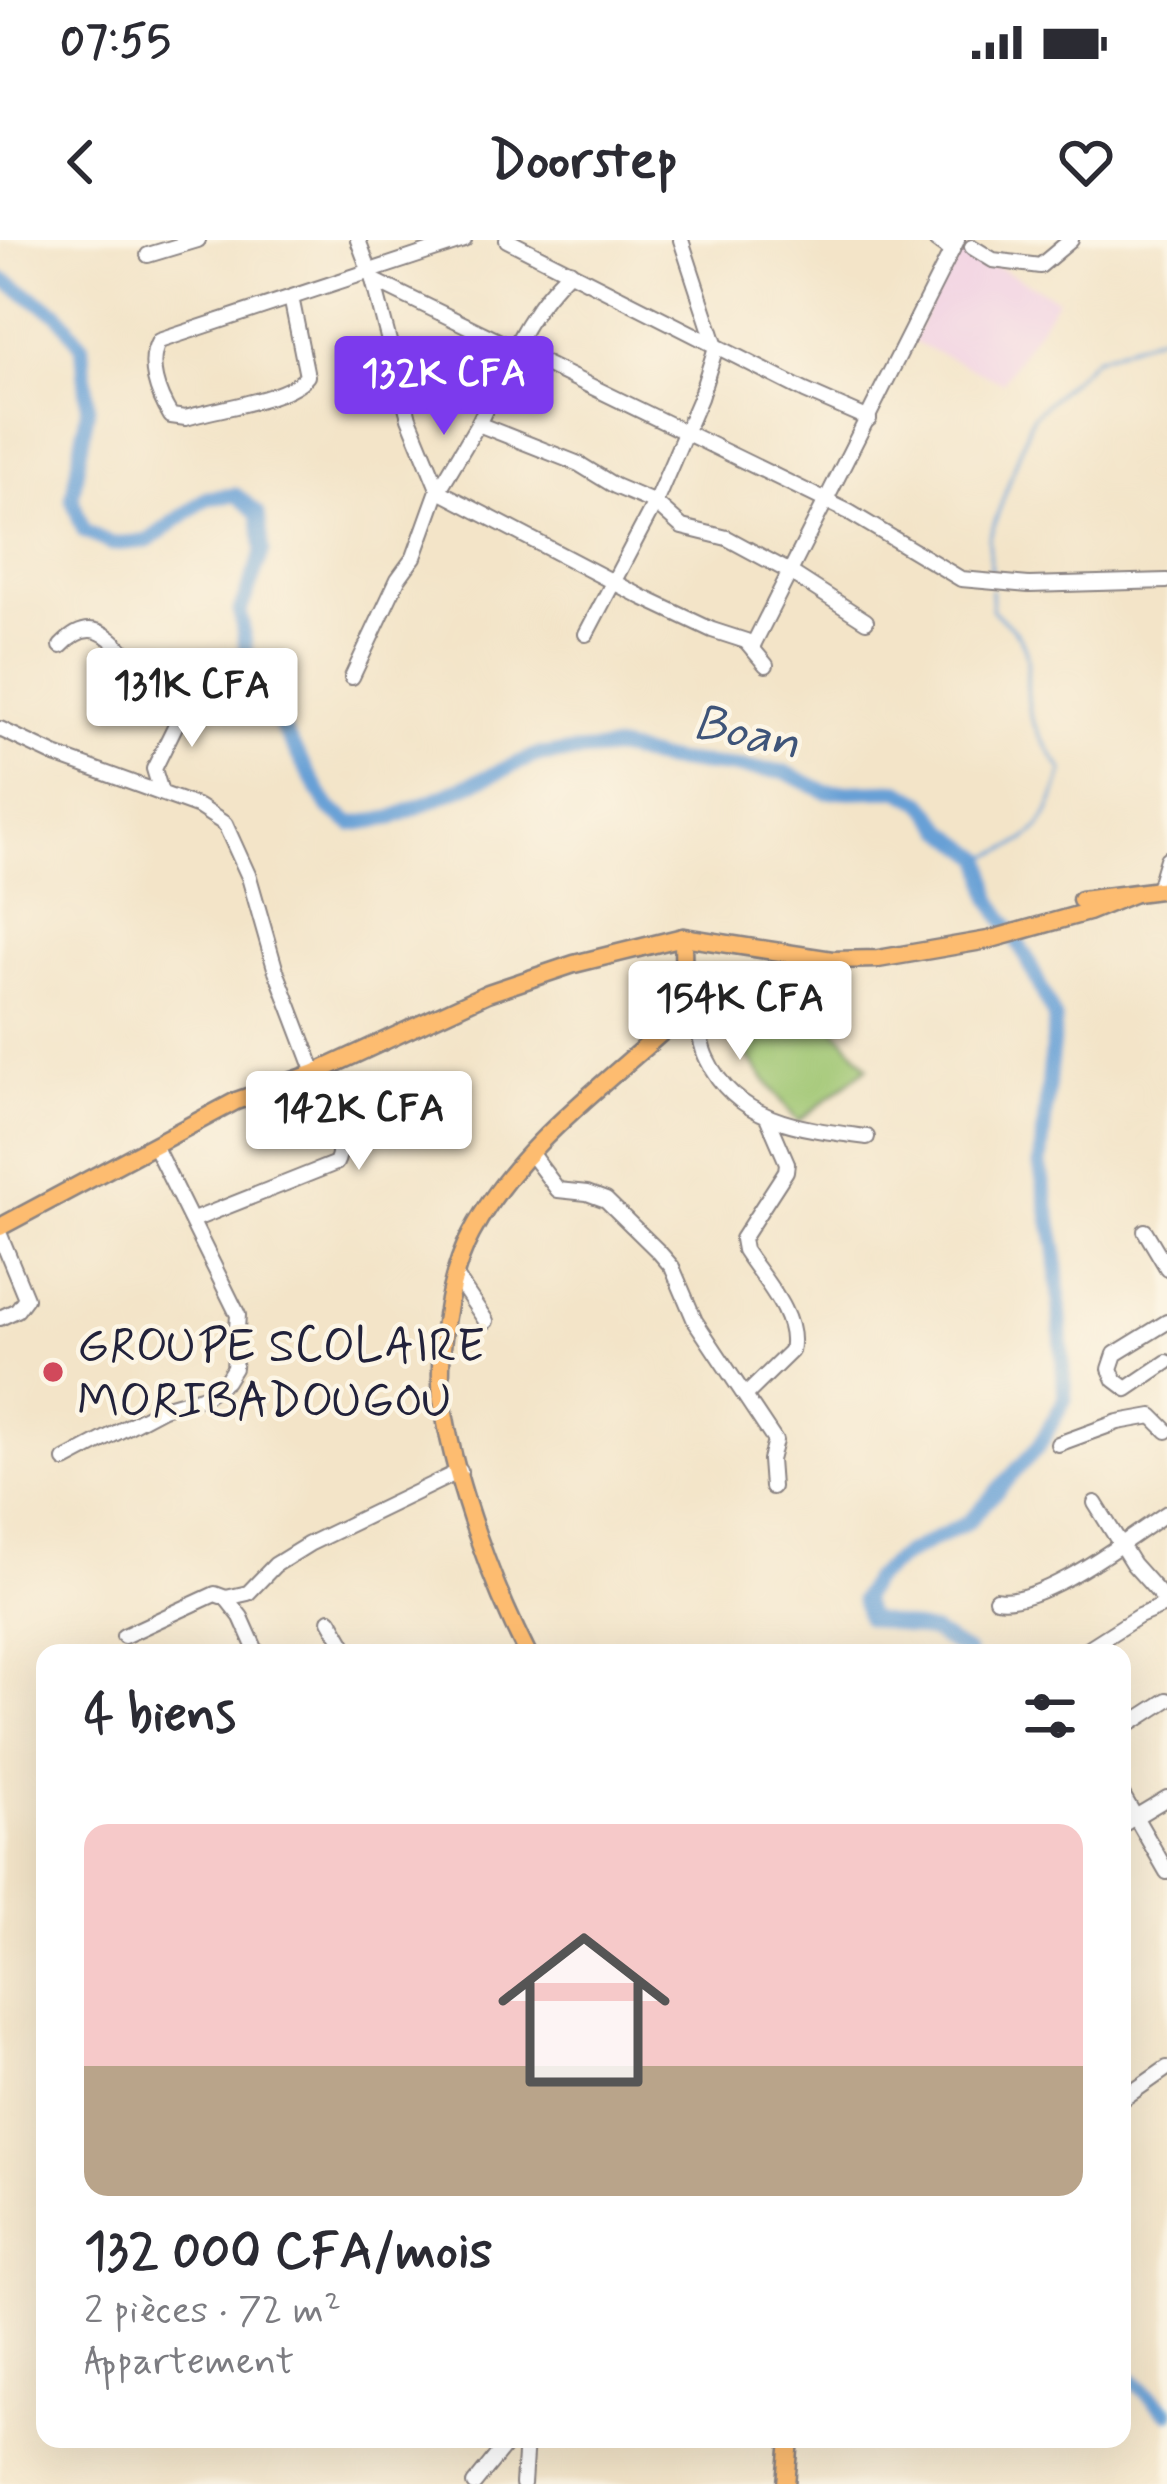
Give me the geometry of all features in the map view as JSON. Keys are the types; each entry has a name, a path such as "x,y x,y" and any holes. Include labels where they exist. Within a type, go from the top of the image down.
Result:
{"main road":[{"path":"1082,900 1162,889"},
{"path":"0,1231 236,1101 315,1072 488,992 574,964 683,937 832,960 878,959 988,940 1132,894"},
{"path":"522,1644 460,1472 442,1395 449,1298 470,1235 531,1154 686,1008 683,937"},
{"path":"786,2484 789,2448"}],"street":[{"path":"148,255 198,240"},
{"path":"358,240 409,418 439,491 642,597 739,638 766,665"},
{"path":"291,297 307,376 300,385 279,395 186,418 171,416 154,372 152,357 159,341 291,297 372,277 464,240"},
{"path":"507,240 869,419"},
{"path":"586,634 655,503 716,346 681,240"},
{"path":"936,240 960,244 993,260 1040,266 1071,240"},
{"path":"960,244 976,264"},
{"path":"752,647 960,244"},
{"path":"352,676 398,579 414,557 439,491 513,355 522,326 570,271"},
{"path":"372,277 874,525 961,579 1028,585 1167,581"},
{"path":"478,424 579,464 655,503 682,527 727,538 866,621"},
{"path":"61,646 76,632 87,629 103,634 179,699 184,708 154,769 161,792"},
{"path":"0,729 212,814 230,831 315,1072"},
{"path":"1162,889 1167,859"},
{"path":"686,1008 695,1016 704,1053 743,1104 768,1119 867,1136"},
{"path":"193,1220 336,1163 339,1146 323,1097"},
{"path":"747,1394 794,1343 790,1322 744,1250 742,1239 788,1163 768,1119"},
{"path":"65,1460 163,1408 205,1396 226,1382 235,1368 238,1315 154,1145"},
{"path":"531,1154 558,1190 606,1200 672,1267 695,1321 776,1444 770,1460 772,1487"},
{"path":"0,1231 26,1298 17,1310 0,1318"},
{"path":"1145,1232 1167,1268"},
{"path":"455,1275 486,1321"},
{"path":"1167,1322 1115,1354 1110,1369 1127,1389 1167,1362"},
{"path":"1058,1444 1160,1414 1167,1431"},
{"path":"226,1598 253,1590 275,1564 310,1544 460,1472"},
{"path":"1095,1503 1166,1607 1139,1616 1095,1644"},
{"path":"996,1599 1010,1601 1035,1593 1167,1513"},
{"path":"124,1636 215,1594 226,1598 241,1617 253,1644"},
{"path":"330,1620 344,1644"},
{"path":"1131,1723 1167,1700"},
{"path":"1131,1819 1167,1798"},
{"path":"1131,1825 1167,1872"},
{"path":"1131,2093 1167,2068"},
{"path":"474,2484 504,2448"},
{"path":"523,2479 525,2448"},
{"path":"496,2459 523,2479"}],"shaded area":[{"path":"959,247 1058,299 1002,382 912,341"}],"green space":[{"path":"786,971 868,1067 798,1122 720,1021"}],"waterway":[{"name":"Boan","path":"0,278 57,313 82,346 88,407 72,499 84,531 112,544 148,541 207,498 236,495 258,513 263,551 240,611 250,674 329,808 352,824 392,818 537,755 618,749 661,760 785,772 826,792 898,790 923,802 946,831 983,858 991,899 1027,958 1055,1019 1040,1166 1056,1249 1065,1399 1039,1446 968,1522 904,1555 872,1580 862,1599 868,1618 933,1632 953,1644"},
{"path":"991,574 989,539 1032,417 1095,358 1167,333"},
{"path":"983,858 1017,845 1038,829 1063,771 1030,713 1025,648 992,610 991,590"},
{"name":"Boan","path":"1131,2378 1167,2412"}],"place":[{"name":"GROUPE SCOLAIRE MORIBADOUGOU","path":"53,1372"}]}
